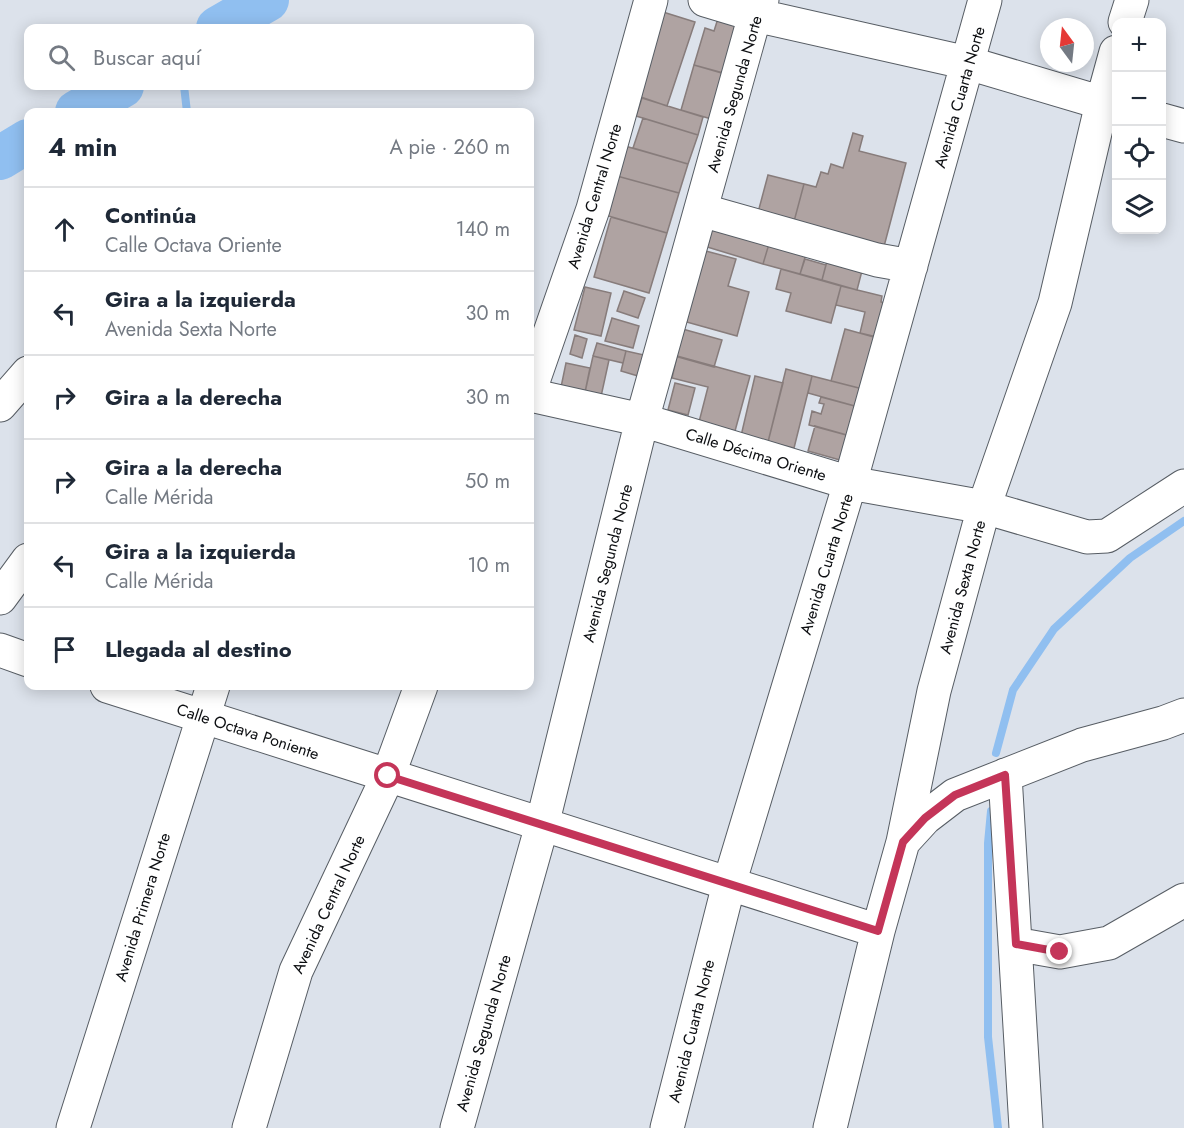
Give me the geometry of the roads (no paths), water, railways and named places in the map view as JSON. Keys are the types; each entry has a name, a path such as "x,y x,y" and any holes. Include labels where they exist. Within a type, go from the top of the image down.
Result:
{"street":[{"name":"Avenida Central Norte","path":"534,379 593,209 651,0"},
{"path":"705,0 759,8 968,63 1109,105"},
{"name":"Avenida Cuarta Norte","path":"667,1128 729,884 850,483 985,0"},
{"path":"1126,18 1132,0"},
{"name":"Avenida Segunda Norte","path":"457,1128 542,825 642,420 759,8"},
{"name":"Avenida Sexta Norte","path":"830,1128 878,931 903,842 934,691 984,507 1054,303 1109,105 1113,72"},
{"path":"1166,121 1184,126"},
{"path":"700,210 877,260 911,266"},
{"path":"0,405 24,378"},
{"name":"Calle Décima Oriente","path":"534,396 642,420 850,483 984,507 1087,537 1107,536 1184,486"},
{"path":"0,598 24,565"},
{"path":"0,650 24,659"},
{"name":"Calle Octava Poniente","path":"120,690 878,931"},
{"name":"Avenida Primera Norte","path":"73,1128 201,716 211,690"},
{"name":"Avenida Central Norte","path":"249,1128 296,971 388,776 420,690"},
{"path":"1082,745 1154,705 1184,692"},
{"path":"903,842 925,818 955,795 1082,745 1184,715"},
{"path":"1005,775 1026,1128"},
{"path":"1016,944 1060,952 1109,943 1184,900"}],"waterway":[{"path":"225,24 267,0"},
{"path":"84,108 115,90"},
{"path":"184,90 187,108"},
{"path":"0,158 24,143"},
{"path":"996,753 1013,690 1054,629 1130,558 1184,521"},
{"path":"991,811 988,843 988,1037 998,1128"}]}
